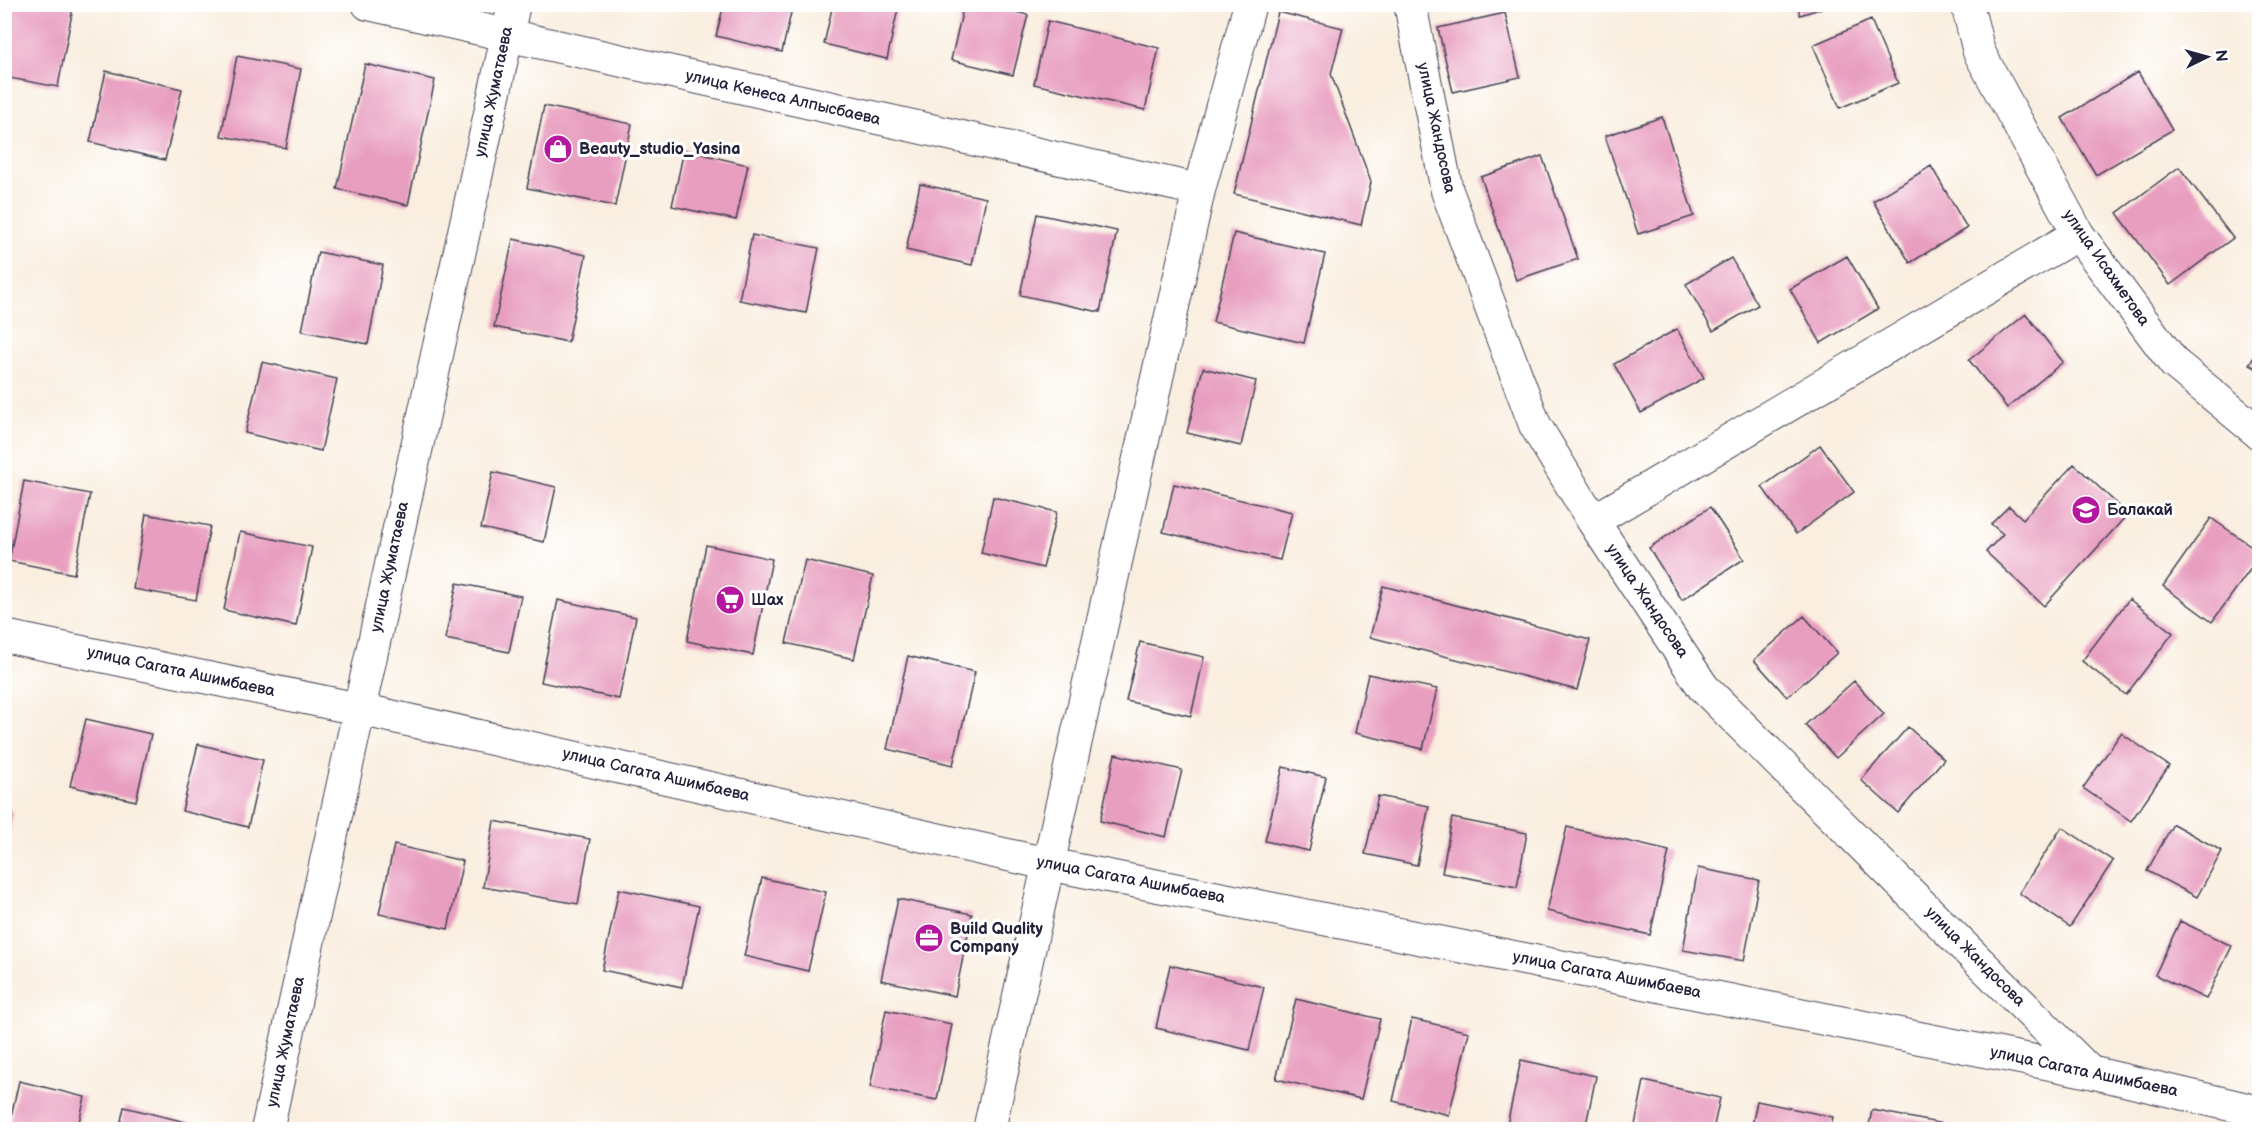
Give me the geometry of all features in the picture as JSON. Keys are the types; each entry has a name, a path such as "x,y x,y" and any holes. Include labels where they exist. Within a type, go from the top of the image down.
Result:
{"street":[{"name":"улица Кенеса Алпысбаева","path":"368,4 1199,190"},
{"name":"улица Жуматаева","path":"267,1130 514,4"},
{"path":"989,1130 1199,190 1250,4"},
{"name":"улица Жандосова","path":"1410,4 1447,192 1534,425 1593,521 1703,687 2090,1072"},
{"name":"улица Исахметова","path":"1967,4 1979,52 2078,234 2174,363 2259,434"},
{"path":"1593,521 2078,234"},
{"name":"улица Сагата Ашимбаева","path":"4,636 359,709 1048,864 2090,1072 2259,1112"}],"building":[{"path":"6,4 56,4 73,8 58,87 4,77"},
{"path":"724,4 793,4 782,52 716,36"},
{"path":"833,4 899,4 887,59 824,44"},
{"path":"964,4 984,4 1028,15 1013,75 951,60"},
{"path":"1797,4 1833,4 1833,5 1800,15"},
{"path":"1278,12 1343,28 1331,74 1371,182 1361,225 1234,194"},
{"path":"1505,13 1520,77 1453,92 1438,28"},
{"path":"1871,20 1898,83 1840,108 1813,45"},
{"path":"1048,21 1159,48 1145,110 1034,84"},
{"path":"237,56 301,69 286,148 221,136"},
{"path":"365,64 435,80 408,205 337,189"},
{"path":"106,71 182,89 165,160 90,142"},
{"path":"2138,72 2172,130 2096,175 2062,118"},
{"path":"544,106 632,124 615,206 527,188"},
{"path":"1662,117 1694,216 1638,234 1605,136"},
{"path":"684,150 748,165 736,220 672,206"},
{"path":"1542,156 1578,259 1516,280 1481,177"},
{"path":"1931,166 1967,228 1910,263 1873,201"},
{"path":"2179,167 2233,238 2170,285 2117,213"},
{"path":"920,184 986,198 972,265 906,250"},
{"path":"1037,214 1117,231 1100,312 1020,295"},
{"path":"1234,233 1325,254 1304,343 1213,322"},
{"path":"752,235 819,248 806,313 739,300"},
{"path":"513,239 586,255 568,342 494,327"},
{"path":"318,252 383,265 368,344 302,331"},
{"path":"1847,256 1878,309 1821,343 1790,289"},
{"path":"1731,258 1758,305 1713,331 1686,284"},
{"path":"2026,314 2063,362 2007,408 1969,360"},
{"path":"1677,329 1704,378 1641,413 1614,364"},
{"path":"2260,349 2260,371 2249,364"},
{"path":"262,362 337,379 321,451 245,433"},
{"path":"1203,368 1256,381 1241,446 1187,433"},
{"path":"1820,445 1854,492 1796,534 1762,487"},
{"path":"2074,464 2128,514 2044,606 1986,552 2003,534 1991,524 2009,506 2023,519"},
{"path":"493,472 556,487 544,542 481,528"},
{"path":"24,481 90,494 74,574 9,561"},
{"path":"1174,484 1292,512 1280,560 1163,532"},
{"path":"993,497 1057,512 1043,568 981,553"},
{"path":"1710,507 1744,559 1682,600 1649,548"},
{"path":"146,514 210,526 196,600 133,589"},
{"path":"2211,518 2260,552 2260,556 2212,622 2163,586"},
{"path":"240,532 312,547 296,626 224,610"},
{"name":"Шах","path":"706,545 772,559 753,655 687,641"},
{"path":"805,560 873,576 854,659 786,643"},
{"path":"457,583 521,596 509,652 445,639"},
{"path":"1383,586 1590,640 1577,690 1370,637"},
{"path":"2129,599 2173,633 2126,695 2082,661"},
{"path":"558,600 636,617 619,699 541,682"},
{"path":"1804,616 1837,653 1787,697 1754,660"},
{"path":"1140,642 1204,657 1191,716 1126,701"},
{"path":"908,656 975,672 953,765 887,749"},
{"path":"1368,674 1437,689 1423,749 1355,733"},
{"path":"1854,681 1884,714 1836,758 1805,725"},
{"path":"86,719 151,734 136,801 70,786"},
{"path":"1908,727 1944,759 1898,813 1861,780"},
{"path":"2121,733 2169,766 2131,821 2083,788"},
{"path":"198,744 263,760 248,827 182,811"},
{"path":"1115,754 1182,770 1166,837 1100,821"},
{"path":"1283,767 1326,777 1309,851 1265,841"},
{"path":"1378,796 1429,806 1417,865 1365,854"},
{"path":"4,811 13,812 6,848 4,848"},
{"path":"1452,818 1527,833 1517,887 1442,873"},
{"path":"494,821 590,839 578,904 483,887"},
{"path":"2173,824 2222,851 2197,897 2147,871"},
{"path":"1567,827 1669,851 1650,935 1547,911"},
{"path":"2062,827 2113,861 2070,927 2019,893"},
{"path":"394,845 463,861 448,929 379,914"},
{"path":"1698,868 1759,880 1744,961 1683,950"},
{"path":"762,878 826,892 808,971 744,956"},
{"path":"619,889 699,906 682,987 602,970"},
{"path":"898,899 972,914 955,996 881,980"},
{"path":"2180,921 2232,946 2206,999 2155,975"},
{"path":"1170,965 1264,987 1249,1050 1156,1028"},
{"path":"1296,999 1380,1019 1361,1099 1276,1079"},
{"path":"886,1010 952,1024 937,1100 870,1087"},
{"path":"1412,1019 1469,1032 1449,1115 1393,1101"},
{"path":"1521,1060 1596,1076 1585,1130 1529,1130 1507,1125"},
{"path":"19,1081 85,1097 77,1130 8,1130"},
{"path":"1644,1081 1720,1098 1713,1130 1634,1130"},
{"path":"1757,1101 1833,1117 1830,1130 1751,1130"},
{"path":"124,1107 190,1123 188,1130 119,1130"},
{"path":"1872,1110 1964,1128 1964,1130 1868,1130"}],"place":[{"name":"Beauty_studio_Yasina","path":"558,149"},
{"name":"Балакай","path":"2086,510"},
{"name":"Шах","path":"730,600"},
{"name":"Build Quality Company","path":"929,938"}]}
